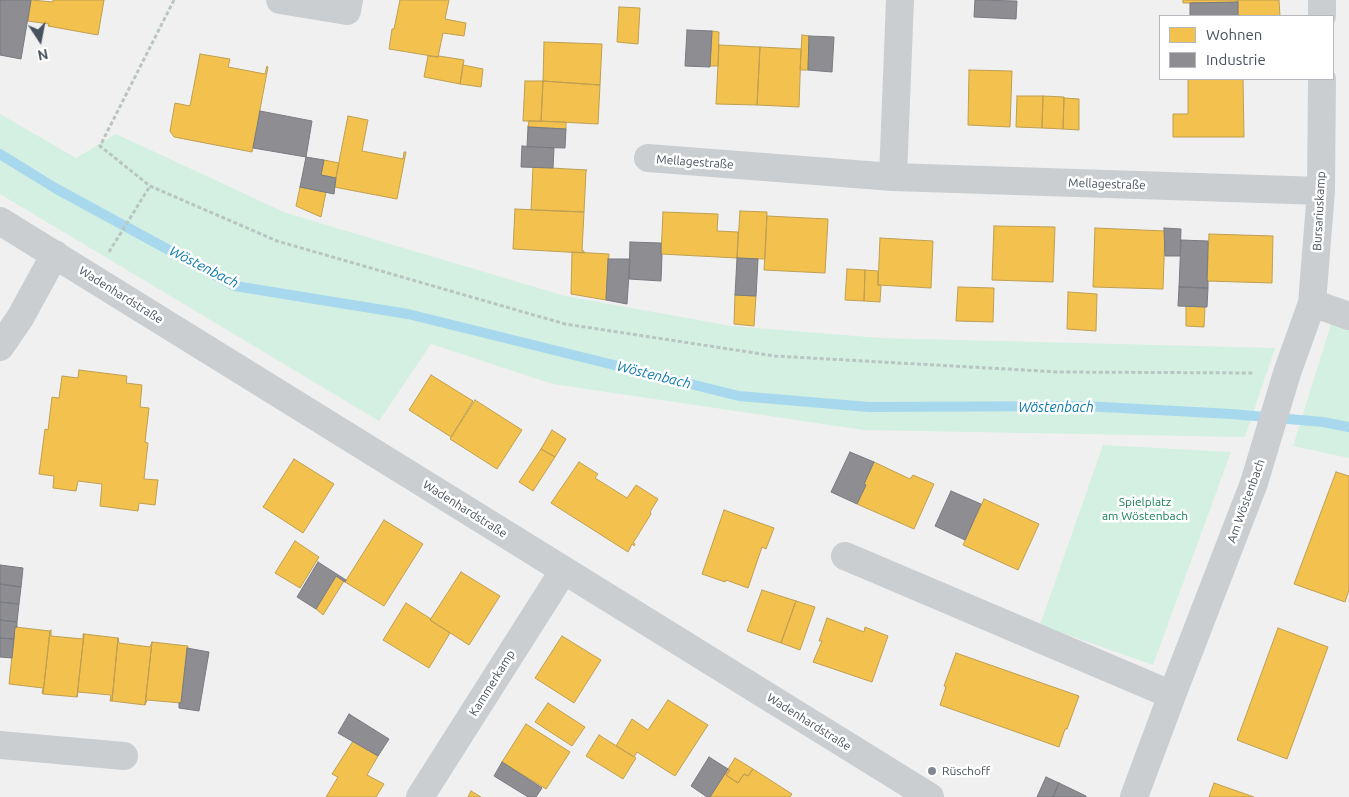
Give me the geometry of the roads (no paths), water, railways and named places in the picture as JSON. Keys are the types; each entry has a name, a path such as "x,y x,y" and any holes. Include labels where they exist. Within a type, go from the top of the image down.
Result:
{"street":[{"path":"280,0 346,11 348,0"},
{"path":"893,177 900,0"},
{"path":"1322,0 1322,15"},
{"name":"Bursariuskamp","path":"1312,304 1321,191 1322,80"},
{"name":"Mellagestraße","path":"648,158 893,177 1321,191"},
{"name":"Wadenhardstraße","path":"0,221 930,797"},
{"path":"0,347 20,318 55,254"},
{"path":"1312,304 1349,316"},
{"name":"Am Wöstenbach","path":"1134,797 1254,483 1287,373 1312,304"},
{"path":"845,556 1172,695"},
{"name":"Kammerkamp","path":"420,797 564,570"},
{"path":"0,745 124,756"}],"waterway":[{"name":"Wöstenbach","path":"0,154 55,188 235,286 408,314 739,396 869,407 1084,406 1231,414 1323,422 1349,427"}],"place":[{"name":"Rüschoff","path":"932,771"}],"park label":[{"name":"Spielplatz am Wöstenbach","path":"1145,509"}]}
